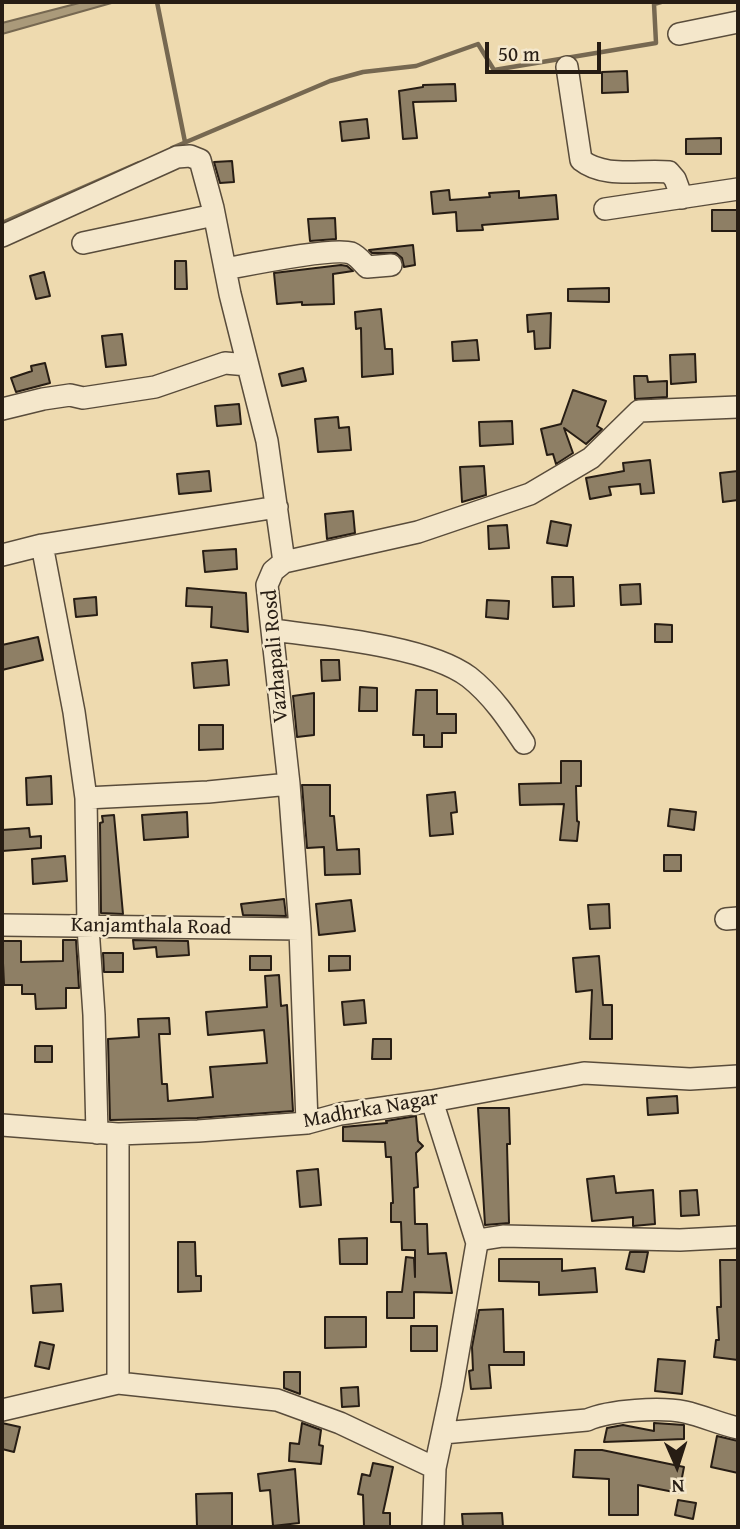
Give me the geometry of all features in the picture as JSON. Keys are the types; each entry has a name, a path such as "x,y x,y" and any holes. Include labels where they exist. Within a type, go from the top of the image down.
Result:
{"street":[{"path":"679,34 738,22"},
{"path":"567,67 581,160 592,168 618,172 669,172 675,178 682,198"},
{"path":"2,236 177,157 190,156 200,160 267,440 285,562"},
{"path":"605,209 738,189"},
{"path":"83,243 214,215"},
{"path":"225,269 294,257 346,252 367,267 391,265"},
{"path":"2,410 43,399 70,395 83,398 155,387 225,363 248,365"},
{"name":"Vazhapali Rosd","path":"307,1122 300,929 289,784 268,585 273,571 285,562 418,532 530,494 591,458 639,411 738,407"},
{"path":"2,555 42,545 276,507"},
{"path":"42,545 74,712 86,798 88,927 94,1015 108,1133 118,1383"},
{"path":"272,631 333,638 438,659 469,677 500,708 524,743"},
{"path":"86,798 208,792 289,784"},
{"name":"Kanjamthala Road","path":"2,925 300,929"},
{"name":"Madhrka Nagar","path":"2,1125 108,1133 307,1122 340,1114 432,1101 584,1073 690,1079 738,1076"},
{"path":"432,1101 477,1243 435,1468 433,1527"},
{"path":"477,1243 503,1236 680,1240 738,1237"},
{"path":"2,1410 118,1383 277,1400 340,1423 435,1468"},
{"path":"443,1433 587,1420 601,1414 642,1410 686,1412 738,1428"}],"shaded area":[{"path":"83,2 115,2 2,34 2,23"}],"building":[{"path":"627,71 628,92 602,93 602,72"},
{"path":"455,84 456,101 413,102 417,138 403,139 399,91 423,85"},
{"path":"367,119 369,138 342,141 340,122"},
{"path":"721,138 721,154 686,154 686,139"},
{"path":"232,161 234,182 220,183 214,162"},
{"path":"449,190 450,200 490,197 489,193 519,191 519,198 556,195 558,219 482,225 483,230 457,231 456,212 433,214 431,192"},
{"path":"712,210 737,210 737,231 712,231"},
{"path":"335,218 336,239 310,241 308,219"},
{"path":"413,245 415,265 404,267 402,258 396,253 372,253 369,250"},
{"path":"175,261 186,261 187,289 175,289"},
{"path":"341,265 353,271 333,274 334,304 277,304 274,273"},
{"path":"44,272 50,296 36,299 30,276"},
{"path":"609,288 609,302 568,301 568,289"},
{"path":"381,309 385,349 392,349 393,374 362,377 361,328 356,329 355,312"},
{"path":"551,313 550,348 535,349 534,331 528,332 527,315"},
{"path":"122,334 126,365 106,367 102,336"},
{"path":"477,340 479,360 453,361 452,342"},
{"path":"695,354 696,382 671,384 670,355"},
{"path":"45,363 50,383 16,392 11,378 32,371 31,366"},
{"path":"303,368 306,381 282,386 279,374"},
{"path":"634,376 647,376 648,382 667,381 667,397 635,399"},
{"path":"573,390 606,401 597,426 602,429 586,444 564,428 573,453 556,464 553,454 547,455 541,429 561,424"},
{"path":"239,404 241,424 217,426 215,406"},
{"path":"338,417 339,428 349,427 351,450 318,452 315,419"},
{"path":"512,421 513,444 480,446 479,422"},
{"path":"650,460 654,493 641,494 640,484 609,487 611,495 590,499 586,478 624,471 623,463"},
{"path":"484,466 486,495 462,502 460,467"},
{"path":"209,471 211,491 179,494 177,474"},
{"path":"738,471 738,500 723,502 720,473"},
{"path":"353,511 355,533 327,539 325,514"},
{"path":"551,521 571,525 567,546 547,543"},
{"path":"507,525 509,548 489,549 488,526"},
{"path":"236,549 237,569 205,572 203,551"},
{"path":"552,577 573,577 574,606 553,607"},
{"path":"640,584 641,604 621,605 620,585"},
{"path":"187,588 246,593 248,632 211,627 212,607 186,606"},
{"path":"96,597 97,615 76,617 74,599"},
{"path":"487,600 509,601 508,619 486,617"},
{"path":"655,624 672,625 672,642 655,642"},
{"path":"38,637 43,660 2,670 2,645"},
{"path":"227,660 229,685 194,688 192,663"},
{"path":"321,660 339,660 340,680 322,681"},
{"path":"360,687 377,688 377,711 359,711"},
{"path":"416,690 437,690 437,714 456,714 456,733 442,733 442,747 424,747 424,735 413,735"},
{"path":"314,693 314,735 297,737 293,696"},
{"path":"199,725 223,725 223,749 199,750"},
{"path":"561,761 581,761 581,786 576,786 579,822 577,841 560,840 564,804 520,805 519,784 561,783"},
{"path":"51,776 52,804 27,805 26,778"},
{"path":"302,785 330,785 330,816 334,816 337,850 359,849 360,874 325,875 324,847 307,848"},
{"path":"455,792 457,812 451,813 453,834 430,836 427,795"},
{"path":"670,809 696,812 694,830 668,826"},
{"path":"187,812 188,837 144,840 142,815"},
{"path":"114,815 123,914 101,913 100,823 103,822 102,816"},
{"path":"29,828 30,837 41,836 41,848 2,851 2,830"},
{"path":"664,855 681,855 681,871 664,871"},
{"path":"65,856 67,881 33,884 32,859"},
{"path":"284,899 286,916 243,915 241,904"},
{"path":"351,900 355,931 319,935 316,904"},
{"path":"609,904 610,928 590,929 588,905"},
{"path":"63,940 76,940 79,988 66,988 66,1008 36,1009 35,994 22,994 22,985 4,985 2,941 21,941 21,962 63,961"},
{"path":"133,940 188,941 189,955 157,957 156,947 134,949"},
{"path":"103,953 123,953 123,972 104,972"},
{"path":"250,956 271,956 271,970 250,970"},
{"path":"329,956 350,956 350,970 329,971"},
{"path":"599,956 603,1005 612,1005 612,1039 590,1039 592,990 576,992 573,958"},
{"path":"279,975 281,1006 287,1005 293,1111 197,1118 110,1120 108,1039 139,1037 138,1019 169,1018 170,1034 159,1034 162,1084 167,1084 168,1101 213,1097 210,1067 267,1063 264,1030 208,1035 206,1012 267,1007 265,976"},
{"path":"364,1000 366,1023 344,1025 342,1002"},
{"path":"373,1039 391,1039 391,1059 372,1059"},
{"path":"35,1046 52,1046 52,1062 35,1062"},
{"path":"677,1096 678,1113 648,1115 647,1098"},
{"path":"478,1108 509,1108 509,1223 485,1225"},
{"path":"416,1116 418,1141 423,1146 416,1153 418,1187 414,1188 415,1224 427,1224 428,1254 446,1253 452,1293 414,1292 414,1318 387,1318 387,1292 402,1292 406,1257 414,1258 415,1277 415,1250 402,1250 401,1222 391,1222 391,1157 386,1157 385,1142 343,1141 343,1127 387,1123 386,1121"},
{"path":"318,1169 321,1205 300,1207 297,1171"},
{"path":"614,1176 616,1193 653,1190 655,1224 633,1226 633,1217 592,1221 587,1179"},
{"path":"697,1190 699,1215 681,1216 680,1191"},
{"path":"367,1238 367,1264 340,1264 339,1239"},
{"path":"178,1242 195,1242 196,1276 201,1276 201,1291 178,1292"},
{"path":"630,1252 648,1252 644,1272 626,1269"},
{"path":"499,1259 562,1259 562,1271 595,1268 597,1292 539,1295 539,1282 499,1281"},
{"path":"720,1260 738,1260 738,1360 714,1357 716,1340 719,1340 717,1307 721,1307"},
{"path":"61,1284 63,1311 33,1313 31,1286"},
{"path":"503,1309 504,1352 524,1352 524,1365 489,1365 491,1388 471,1389 469,1371 473,1370 472,1347 479,1310"},
{"path":"325,1317 366,1317 366,1347 325,1348"},
{"path":"411,1326 437,1326 437,1351 411,1351"},
{"path":"40,1342 54,1345 49,1369 35,1366"},
{"path":"658,1359 685,1361 682,1394 655,1391"},
{"path":"284,1372 300,1372 300,1394 284,1388"},
{"path":"358,1387 359,1406 342,1407 341,1388"},
{"path":"2,1423 20,1427 14,1452 2,1449"},
{"path":"302,1423 321,1430 321,1464 289,1461 290,1443 299,1444"},
{"path":"654,1423 684,1425 684,1439 604,1442 607,1428 623,1425 654,1431"},
{"path":"717,1436 738,1441 738,1473 711,1467"},
{"path":"575,1450 602,1450 684,1467 679,1493 638,1485 638,1515 609,1515 609,1479 573,1477"},
{"path":"373,1463 393,1467 383,1513 390,1513 390,1527 364,1527 363,1495 358,1494 362,1474 370,1476"},
{"path":"295,1469 299,1523 273,1526 270,1490 260,1491 258,1474"},
{"path":"232,1493 232,1526 197,1527 196,1494"},
{"path":"678,1500 696,1503 693,1519 675,1515"},
{"path":"502,1513 503,1527 463,1527 462,1514"}],"waterway":[{"path":"157,2 185,142"},
{"path":"172,148 330,81 363,72 416,66 478,44 494,70 656,43 654,4 661,2"},
{"path":"2,223 139,163"}]}
